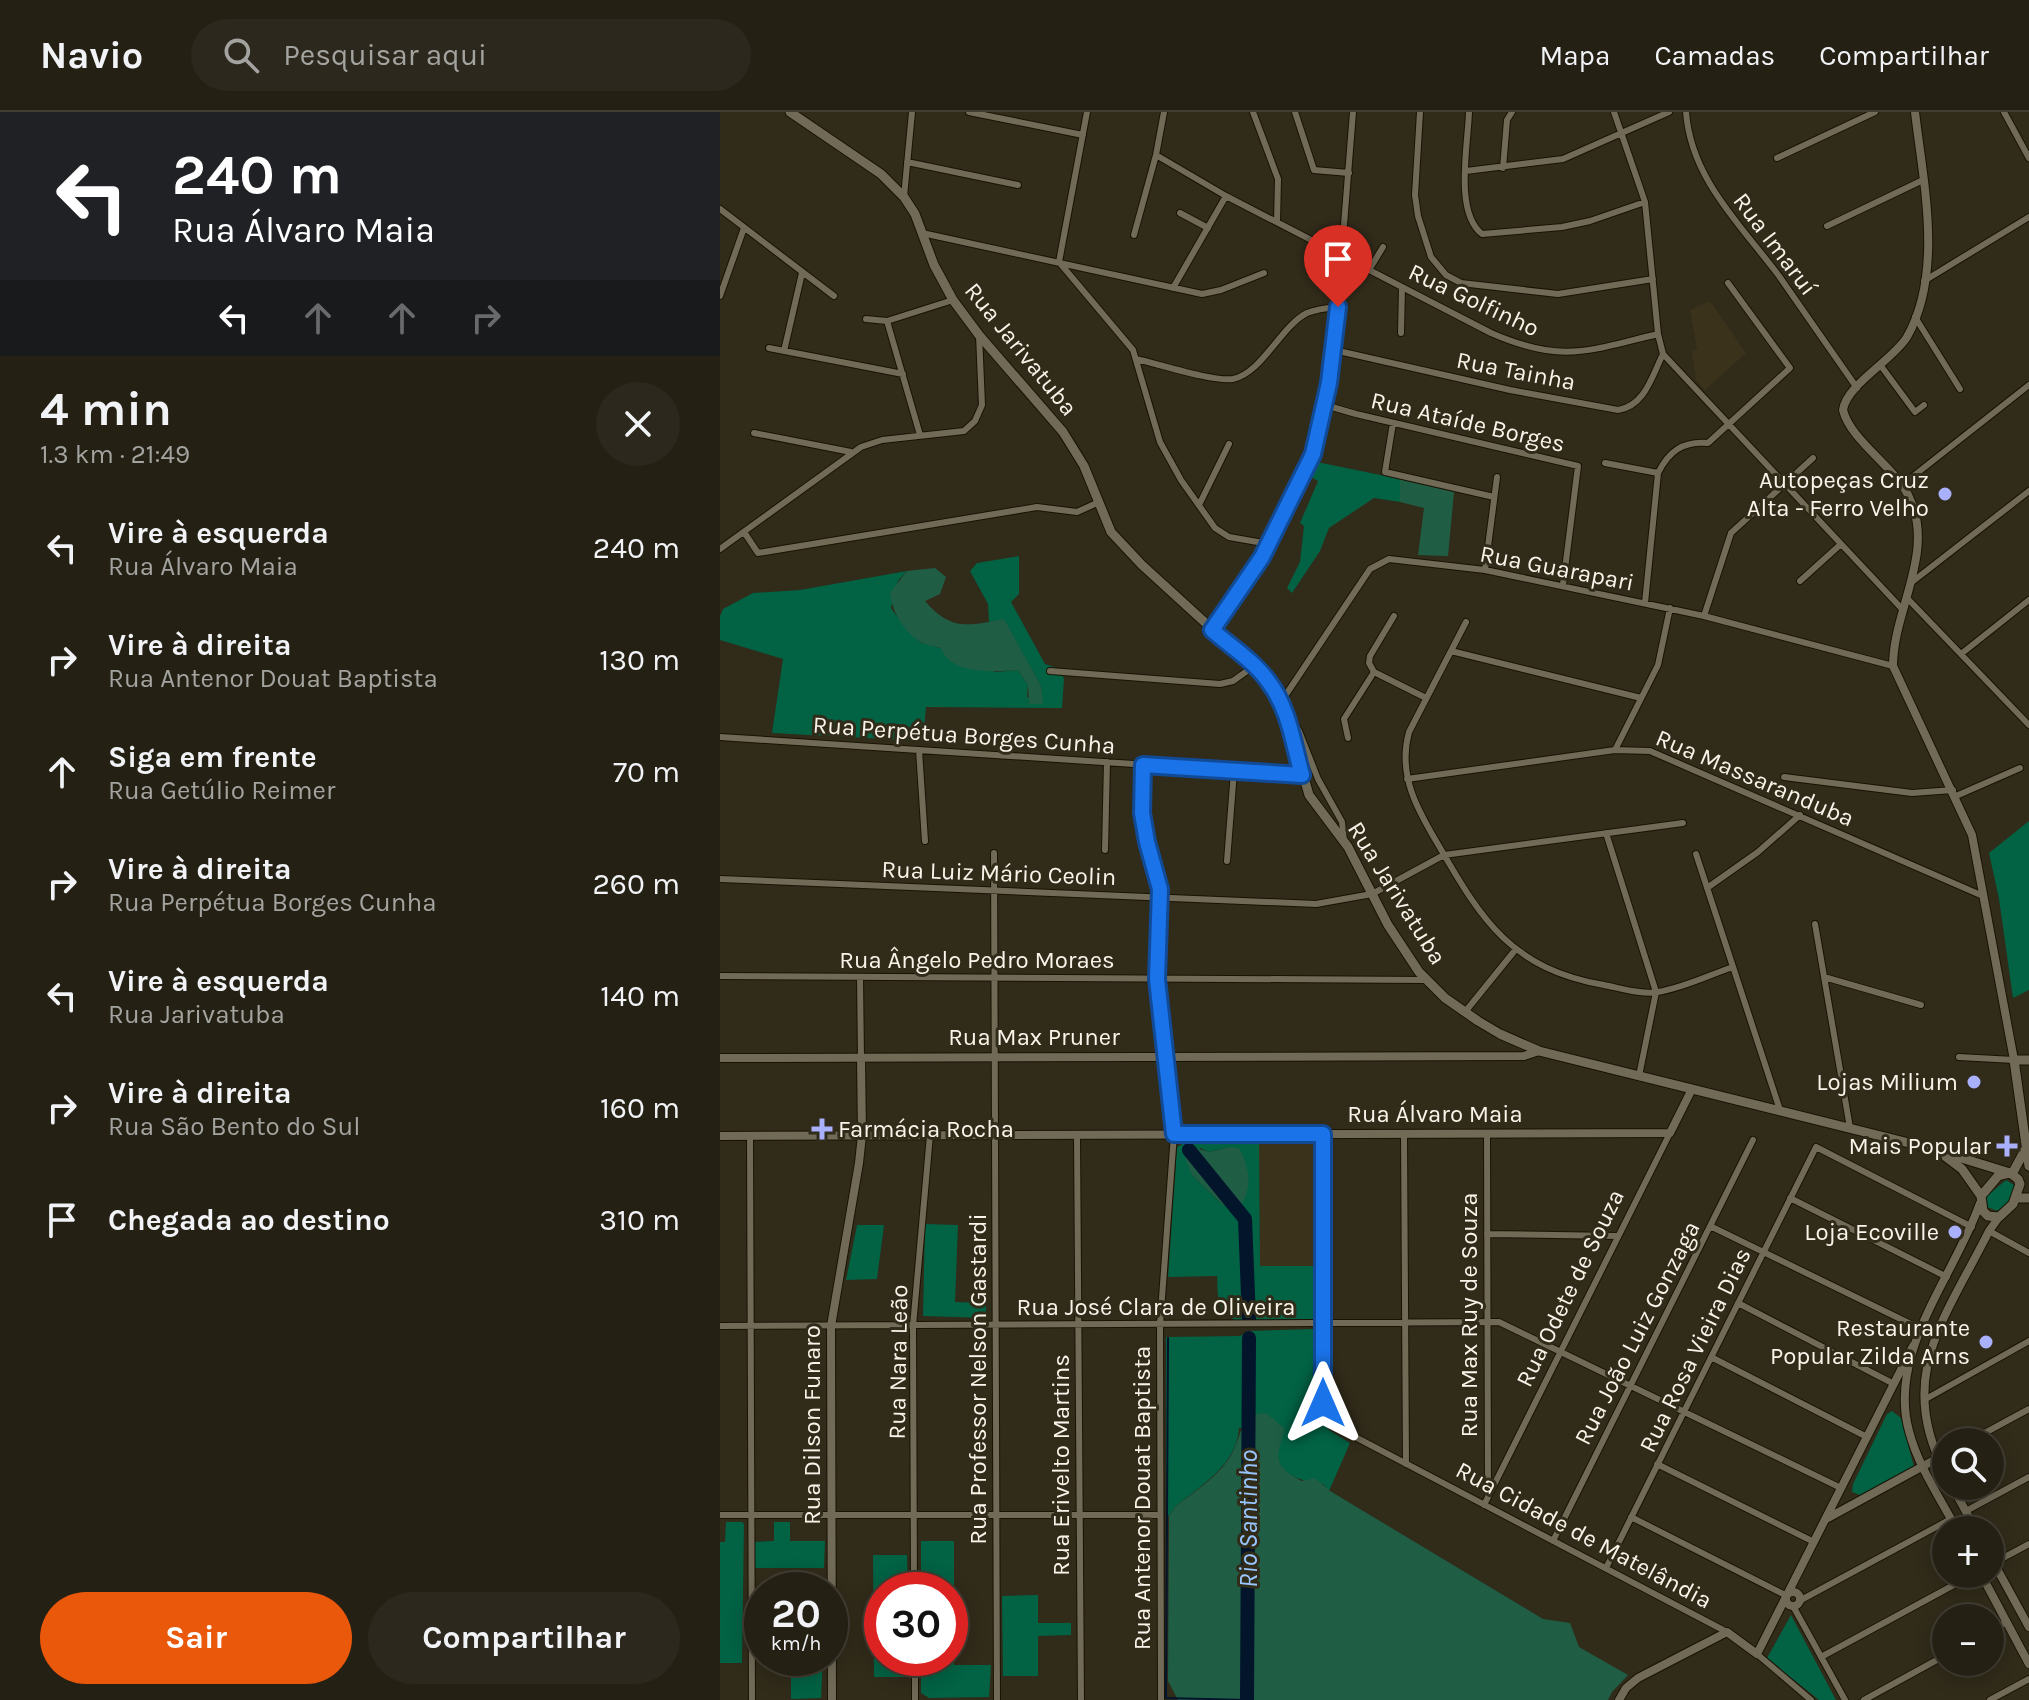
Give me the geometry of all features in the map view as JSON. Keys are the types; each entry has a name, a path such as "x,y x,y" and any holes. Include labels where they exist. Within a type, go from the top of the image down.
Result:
{"main road":[{"name":"Rua Jarivatuba","path":"790,112 881,174 904,197 915,214 953,300 979,335 1063,432 1084,466 1111,532 1268,680 1282,705 1302,775 1315,804 1344,841 1393,934 1426,980 1465,1012 1500,1034 1539,1051 1929,1148 2018,1178"},
{"path":"2018,1178 2029,1166 2014,1060 2029,1060"},
{"path":"1999,1217 2018,1195 2018,1178 2026,1143"},
{"name":"Rua Jarivatuba","path":"1929,1148 1962,1169 1981,1200 1983,1211 1988,1216 1999,1217"},
{"path":"1981,1200 1998,1176 2018,1178"},
{"path":"2018,1195 2029,1198"}],"street":[{"path":"904,197 912,112"},
{"path":"969,112 1083,135"},
{"path":"1059,262 1087,112"},
{"path":"1134,235 1156,155 1164,112"},
{"path":"1253,112 1278,179 1277,222"},
{"path":"1295,112 1314,170 1349,173"},
{"path":"1212,630 1269,544 1309,465 1325,405 1334,350 1353,112"},
{"path":"1420,112 1415,195 1418,216 1431,257 1446,275 1461,283 1558,294 1653,279"},
{"path":"1469,112 1466,171 1468,212 1477,230 1487,235 1562,227 1645,202"},
{"path":"1503,168 1507,120 1512,112"},
{"path":"1614,112 1645,202 1658,334 1663,354 1903,610"},
{"path":"1466,171 1563,159 1669,112"},
{"name":"Rua Imaruí","path":"1686,112 1691,145 1716,194 1857,388"},
{"path":"1777,158 1875,112"},
{"path":"1915,112 1928,239 1924,281 1915,317 1901,345 1845,400 1844,416 1902,485 1917,522 1918,545 1893,666 1972,835 2014,1060 1959,1057"},
{"path":"2004,112 2029,158"},
{"name":"Rua Golfinho","path":"1156,155 1226,196 1491,333 1523,346 1549,352 1581,352 1658,334"},
{"path":"907,162 1018,185"},
{"path":"1827,226 1923,180"},
{"path":"1173,288 1226,196"},
{"path":"720,209 834,296"},
{"path":"1180,213 1208,228"},
{"path":"1924,281 2029,217"},
{"path":"720,296 744,228"},
{"path":"921,233 1202,294 1264,273"},
{"path":"1369,270 1383,247"},
{"path":"1059,262 1128,342 1136,359 1160,442 1173,467 1215,528 1224,535 1269,544"},
{"path":"784,351 802,273"},
{"path":"1645,603 1658,473 1673,451 1688,443 1708,443 1790,368 1728,283"},
{"path":"1401,333 1402,287"},
{"path":"866,319 887,321 953,300"},
{"path":"1136,359 1220,379 1238,378 1300,317 1315,310 1338,307"},
{"path":"1915,317 1960,389"},
{"path":"887,321 920,435"},
{"path":"720,549 851,452 882,440 964,431 979,415 983,394 979,335"},
{"path":"769,348 903,374"},
{"name":"Rua Tainha","path":"1334,350 1510,390 1618,410 1641,399 1663,354"},
{"path":"1881,366 1915,412 1924,405"},
{"path":"1902,485 2029,385"},
{"name":"Rua Ataíde Borges","path":"1325,405 1578,466 1563,585"},
{"path":"1393,423 1385,472 1494,497"},
{"path":"754,433 851,452"},
{"path":"1199,505 1229,444"},
{"path":"1704,616 1731,533 1813,458"},
{"path":"1605,463 1658,473"},
{"path":"1485,570 1497,477"},
{"path":"1910,584 2029,491"},
{"path":"744,532 758,553 1037,507 1077,512 1097,503"},
{"path":"1800,581 1841,544"},
{"name":"Rua Guarapari","path":"1282,705 1375,564 1396,559 1485,570 1670,608 1893,666"},
{"path":"1906,597 2029,725"},
{"path":"1961,654 2029,600"},
{"path":"1615,750 1661,656 1670,608"},
{"path":"1394,616 1370,656 1369,663 1374,672 1426,698"},
{"path":"1466,622 1407,740 1407,779 1417,808 1480,914 1516,949 1556,972 1580,980 1656,992 1733,967"},
{"path":"1451,651 1641,698"},
{"path":"1050,671 1220,684 1233,681 1254,666"},
{"path":"1348,738 1344,719 1374,672"},
{"path":"1282,705 1295,722 1318,779 1342,822 1344,841"},
{"path":"2020,715 2029,708"},
{"name":"Rua Perpétua Borges Cunha","path":"720,737 1302,775"},
{"name":"Rua Massaranduba","path":"1407,779 1615,750 1634,749 1660,754 1984,896"},
{"path":"919,750 925,841"},
{"path":"1105,850 1107,762"},
{"name":"Rua Antenor Douat Baptista","path":"1143,765 1142,813 1161,898 1157,979 1174,1134 1160,1325 1161,1700"},
{"path":"1784,777 1912,793 1954,793 2020,768"},
{"path":"1227,861 1234,771"},
{"path":"1707,888 1758,852 1800,815"},
{"path":"1444,855 1683,823"},
{"path":"1606,833 1656,992 1639,1076"},
{"name":"Rua Professor Nelson Gastardi","path":"994,853 997,1700"},
{"path":"1696,854 1780,1110"},
{"name":"Rua Luiz Mário Ceolin","path":"720,879 1308,904 1332,903 1372,894 1444,855"},
{"path":"1815,924 1850,1128"},
{"path":"1465,1012 1516,949"},
{"name":"Rua Ângelo Pedro Moraes","path":"720,976 1426,980"},
{"path":"860,977 861,1058"},
{"path":"1824,977 1921,1005"},
{"name":"Rua Max Pruner","path":"720,1058 1524,1056 1539,1051"},
{"name":"Rua Dilson Funaro","path":"832,1700 831,1326 862,1135 861,1058"},
{"name":"Rua Odete de Souza","path":"1484,1505 1692,1089"},
{"name":"Rua Max Ruy de Souza","path":"1487,1133 1488,1497"},
{"name":"Rua Álvaro Maia","path":"720,1136 1670,1133"},
{"path":"1323,1134 1323,1324"},
{"path":"1404,1134 1406,1464"},
{"name":"Rua Nara Leão","path":"914,1572 913,1326 930,1135"},
{"name":"Rua Erivelto Martins","path":"1077,1135 1081,1700"},
{"path":"750,1136 752,1700"},
{"name":"Rua João Luiz Gonzaga","path":"1553,1541 1753,1140"},
{"name":"Rua Rosa Vieira Dias","path":"1606,1568 1816,1147 1972,1227"},
{"path":"1790,1198 1947,1277"},
{"path":"1757,1654 1972,1227 1981,1200"},
{"path":"1932,1437 1925,1424 1923,1400 1925,1372 1932,1347 1989,1231 1999,1217"},
{"path":"1710,1226 1921,1329"},
{"path":"1989,1231 2029,1253"},
{"path":"1487,1234 1618,1236"},
{"path":"1738,1303 1894,1384"},
{"name":"Rua José Clara de Oliveira","path":"720,1326 1504,1323 1841,1488"},
{"name":"Rua Cidade de Matelândia","path":"1323,1324 1323,1403 1328,1419 1340,1429 1727,1632 1811,1700"},
{"path":"1923,1400 2029,1341"},
{"path":"1913,1346 1906,1379 1906,1418 1923,1467 1949,1516"},
{"path":"1711,1357 1867,1437"},
{"path":"1994,1428 2029,1409"},
{"path":"1826,1519 1932,1462"},
{"path":"1657,1464 1814,1542"},
{"path":"1966,1511 2029,1477"},
{"path":"1960,1500 1969,1516"},
{"path":"720,1515 1160,1515"},
{"path":"1631,1517 1787,1596"},
{"path":"1777,1615 1932,1529"},
{"path":"2004,1555 2029,1544"},
{"path":"1798,1601 1799,1572"},
{"path":"2004,1580 2025,1612 2029,1627"},
{"path":"1821,1657 1948,1588"},
{"path":"1989,1588 2029,1664"},
{"path":"1787,1596 1792,1592 1798,1601 1821,1657 1845,1700"},
{"path":"1619,1700 1626,1688 1638,1678 1727,1632"},
{"path":"1864,1700 1932,1663"},
{"path":"915,1676 915,1700"},
{"path":"1990,1700 2029,1679"}],"shaded area":[{"path":"1710,301 1746,353 1705,390 1696,380 1692,351 1697,349 1690,310"},
{"path":"1259,1141 1315,1141 1316,1266 1260,1267"}],"green space":[{"path":"1317,462 1400,479 1400,502 1374,498 1329,528 1320,551 1292,593 1287,588 1300,562 1304,526 1300,523 1318,481 1311,477"},
{"path":"1400,479 1454,492 1448,556 1418,555 1424,508 1400,502"},
{"path":"1019,556 1019,594 1011,602 1045,664 1060,669 1064,679 1062,708 926,707 923,741 772,733 783,659 720,640 723,609 753,593 800,590 907,571 898,581 891,608 906,628 922,643 995,672 1018,670 1028,685 1027,697 1042,704 1041,686 1004,620 989,622 988,604 970,571 977,563"},
{"path":"935,568 946,577 940,594 925,601 943,617 960,624 1004,619 1041,686 1043,704 1029,704 1028,685 1018,670 985,671 963,667 946,657 941,648 921,642 904,627 893,607 890,593 907,571"},
{"path":"2029,821 2029,990 2013,998 1989,853"},
{"path":"1188,1141 1259,1141 1260,1266 1316,1266 1318,1309 1314,1319 1235,1320 1221,1307 1217,1276 1168,1277 1177,1147","holes":["1230,1147 1223,1205 1192,1175 1200,1148 1209,1152"]},
{"path":"1194,1148 1210,1152 1239,1148 1247,1169 1247,1191 1241,1205 1223,1205 1192,1175 1185,1158"},
{"path":"2006,1180 2014,1185 2009,1203 1998,1211 1987,1207 1986,1197"},
{"path":"925,1224 958,1225 955,1302 986,1303 986,1318 923,1316"},
{"path":"857,1225 884,1225 877,1279 846,1280"},
{"path":"1315,1329 1319,1332 1319,1417 1329,1430 1350,1443 1329,1491 1323,1484 1294,1476 1282,1468 1278,1454 1284,1429 1239,1428 1237,1441 1225,1463 1175,1507 1169,1516 1166,1514 1166,1337 1240,1336 1248,1331"},
{"path":"1892,1411 1901,1418 1914,1467 1863,1496 1852,1492 1887,1414"},
{"path":"1266,1413 1285,1429 1278,1454 1285,1470 1301,1481 1315,1478 1330,1491 1543,1619 1570,1623 1579,1647 1628,1675 1608,1700 1178,1700 1168,1681 1169,1516 1175,1507 1223,1467 1250,1415"},
{"path":"726,1522 744,1524 742,1663 720,1663 720,1542 725,1542"},
{"path":"774,1522 790,1522 790,1541 825,1541 824,1568 754,1568 754,1542 774,1541"},
{"path":"921,1541 954,1541 954,1572 921,1572"},
{"path":"873,1555 907,1555 907,1572 873,1572"},
{"path":"1038,1595 1038,1623 1071,1623 1071,1635 1038,1636 1038,1676 1003,1676 1002,1596"},
{"path":"1791,1615 1836,1700 1819,1700 1767,1658"},
{"path":"968,1665 991,1665 989,1697 929,1698 921,1693 921,1676 968,1676"},
{"path":"791,1676 822,1676 821,1698 791,1699"}],"waterway":[{"name":"Rio Santinho","path":"1189,1150 1245,1219 1249,1320"},
{"path":"1168,1338 1166,1698 1247,1700"},
{"name":"Rio Santinho","path":"1247,1700 1249,1338"}],"place":[{"name":"Autopeças Cruz Alta - Ferro Velho","path":"1945,494"},
{"name":"Lojas Milium","path":"1974,1082"},
{"name":"Farmácia Rocha","path":"822,1129"},
{"name":"Mais Popular","path":"2007,1146"},
{"name":"Loja Ecoville","path":"1955,1232"},
{"name":"Restaurante Popular Zilda Arns","path":"1986,1342"}],"route":[{"path":"1323,1403 1323,1134 1174,1134 1157,979 1161,898 1159,879 1144,828 1141,789 1143,765 1302,775 1278,695 1262,673 1212,630 1262,557 1313,454 1329,383 1338,307"}]}
